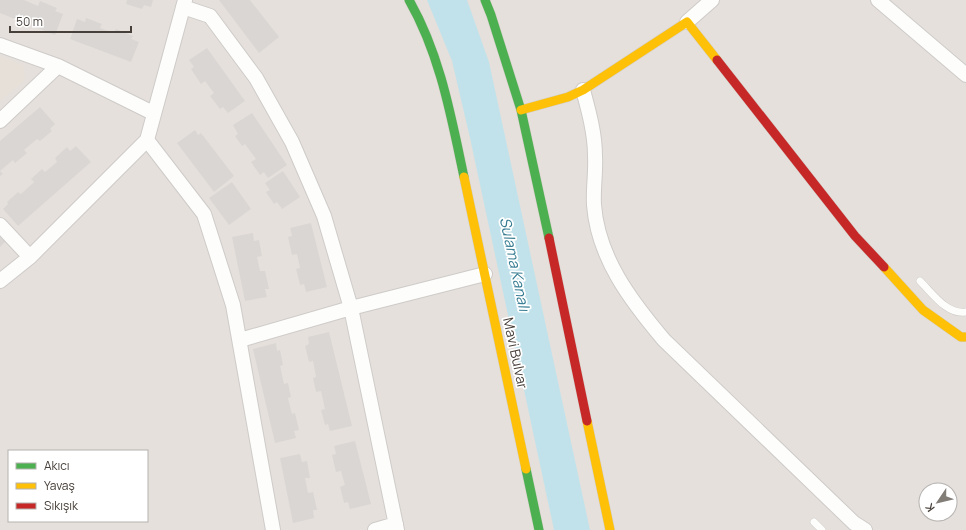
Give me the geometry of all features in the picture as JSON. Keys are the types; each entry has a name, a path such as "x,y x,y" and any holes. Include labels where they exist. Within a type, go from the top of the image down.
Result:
{"main road":[{"name":"Mavi Bulvar","path":"409,0 421,22 446,92 539,530"},
{"path":"485,0 521,110 558,277 610,530"},
{"path":"521,110 568,97 583,90 687,22 855,236 923,310 961,337 966,337"}],"street":[{"path":"687,22 712,0"},
{"path":"878,0 966,75"},
{"path":"0,281 30,257 146,140 184,4 210,16 256,78 292,142 324,216 351,308 397,527 375,530"},
{"path":"0,45 58,66 153,113"},
{"path":"0,121 58,66"},
{"path":"583,90 590,113 594,136 594,206 599,234 610,264 637,308 664,340 854,523 865,530"},
{"path":"146,140 204,214 233,305 273,530"},
{"path":"0,225 30,257"},
{"path":"240,340 351,308 485,274"}],"lane":[{"path":"920,282 948,309 966,312"},
{"path":"814,522 822,530"}],"shaded area":[{"path":"0,0 966,0 966,530 0,530"},
{"path":"0,56 24,66 25,80 0,101"}],"water":[{"name":"Sulama Kanalı","path":"427,0 467,0 489,62 590,530 554,530 470,138 452,61"}],"building":[{"path":"0,0 24,0 38,6 40,1 57,8 55,11 63,14 55,35 0,13"},
{"path":"127,0 153,0 151,7 144,5 142,9 126,4"},
{"path":"219,0 250,0 279,37 259,53"},
{"path":"86,18 102,24 100,28 114,33 116,29 133,36 131,39 139,42 131,62 70,39 77,19 85,22"},
{"path":"207,48 245,101 228,113 223,107 220,109 210,96 214,93 205,81 201,84 191,69 194,67 189,60"},
{"path":"40,107 55,124 50,129 52,131 40,141 37,139 24,150 27,153 15,163 13,160 0,171 0,141"},
{"path":"252,113 287,165 268,178 264,172 260,175 251,162 256,159 245,144 242,146 235,136 238,134 233,125"},
{"path":"195,130 198,135 201,133 234,176 214,192 177,143"},
{"path":"76,146 91,162 18,226 3,209 8,204 7,202 18,192 21,194 34,182 31,179 42,169 45,172 57,162 55,158 67,147 70,151"},
{"path":"283,171 300,197 282,209 277,202 274,204 266,192 270,190 265,183"},
{"path":"232,182 251,209 229,225 209,198"},
{"path":"311,223 327,287 306,292 304,284 300,285 296,269 300,268 297,254 292,255 288,237 292,236 290,228"},
{"path":"253,233 254,241 259,240 262,256 257,257 260,271 265,271 269,289 265,289 267,297 245,301 232,237"},
{"path":"0,234 6,241 0,247"},
{"path":"329,332 352,426 330,431 328,424 325,425 321,410 325,409 321,391 316,392 313,378 316,377 313,361 309,362 305,346 309,344 308,337"},
{"path":"276,343 277,351 280,350 283,365 280,366 284,384 288,383 291,397 288,398 292,414 295,413 299,430 294,431 296,438 275,443 253,349"},
{"path":"355,441 371,504 350,509 348,502 344,503 340,487 345,485 341,471 336,472 332,455 336,454 334,446"},
{"path":"300,454 302,462 307,461 310,478 305,478 308,493 313,492 317,510 313,510 314,518 293,523 280,458"}],"traffic: fast":[{"path":"409,0 420,21 437,64 449,108 464,177"},
{"path":"485,0 521,110 549,238"},
{"path":"526,469 539,530"}],"traffic: slow":[{"path":"521,110 568,97 583,90 687,22 717,60"},
{"path":"464,177 526,469"},
{"path":"884,267 923,310 961,337 966,337"},
{"path":"587,421 610,530"}],"traffic: jam":[{"path":"717,60 855,236 884,267"},
{"path":"549,238 587,421"}]}
